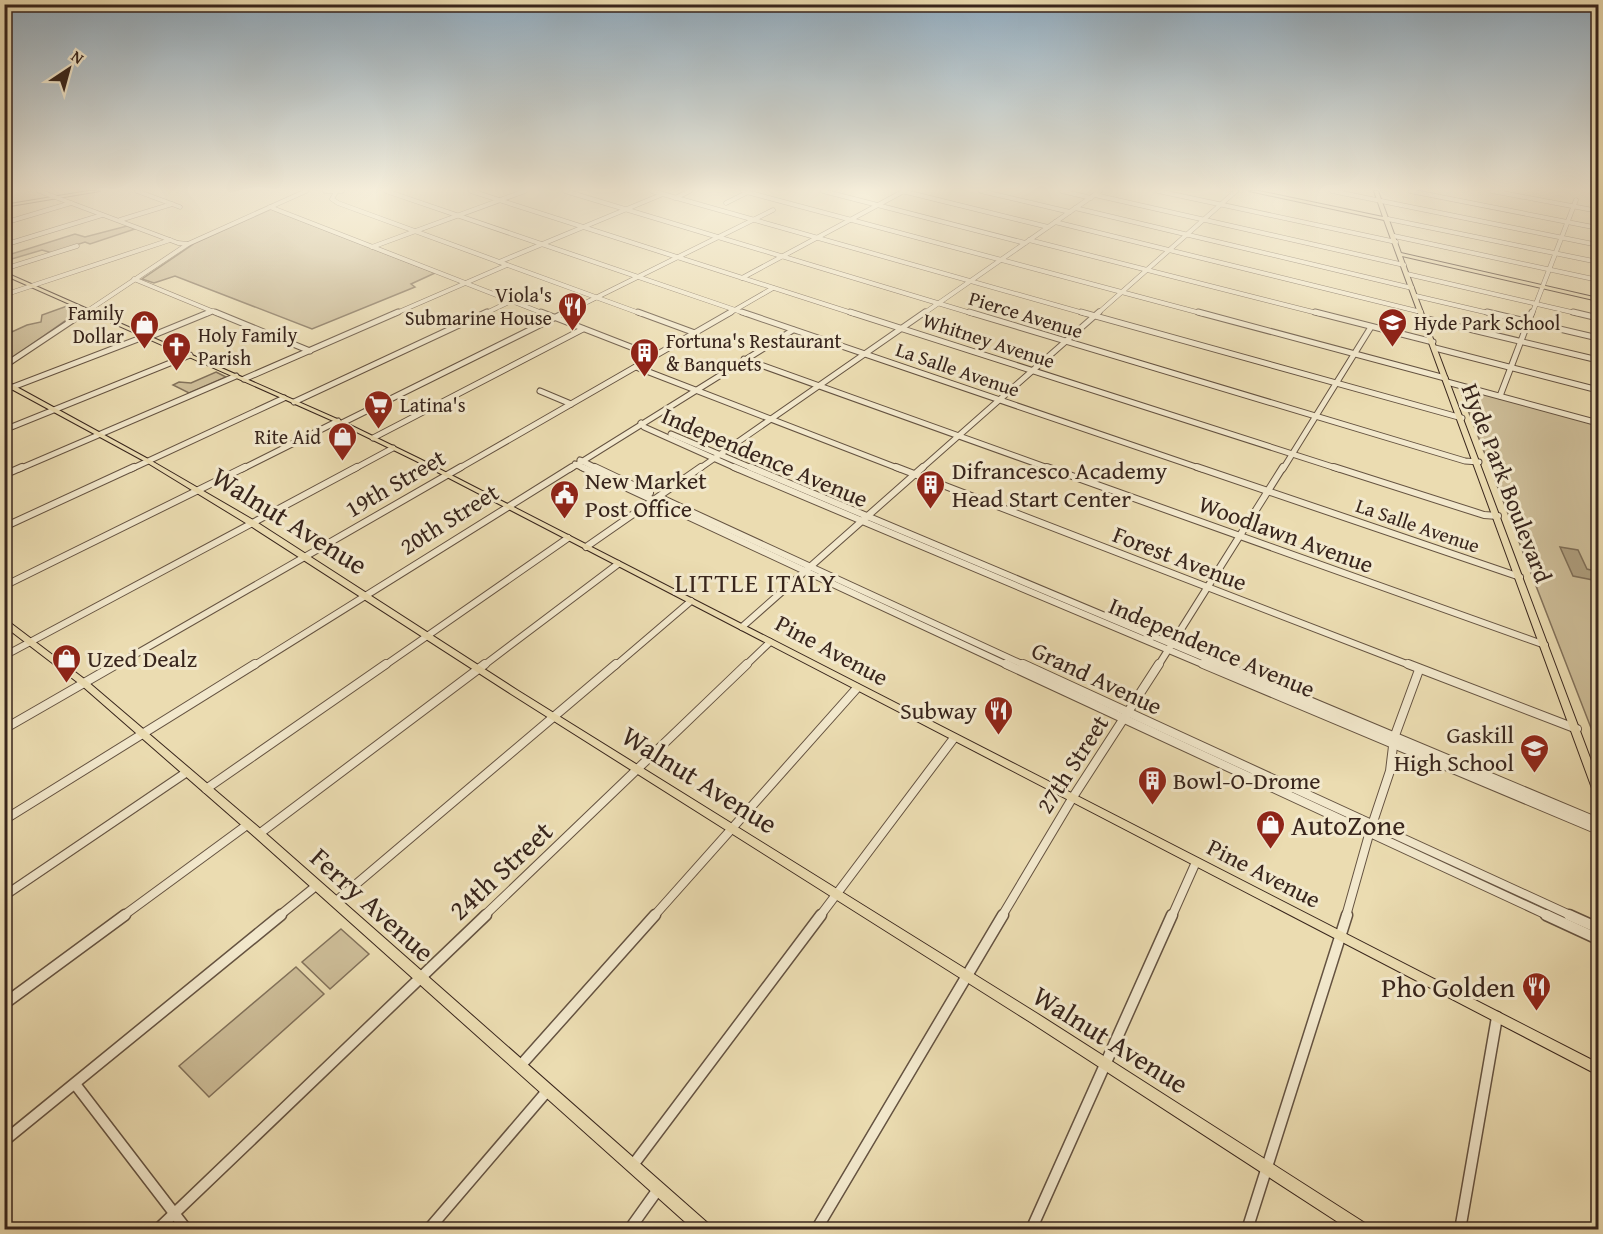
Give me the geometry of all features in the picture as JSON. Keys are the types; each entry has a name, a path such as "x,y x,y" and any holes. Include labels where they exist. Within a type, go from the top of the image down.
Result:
{"main road":[{"name":"Hyde Park Boulevard","path":"1398,249 1599,790"},
{"path":"1400,254 1599,299"},
{"name":"Pine Avenue","path":"4,271 393,448 1599,1069"},
{"name":"Walnut Avenue","path":"4,382 148,461 252,523 479,669 1106,1064 1363,1230"},
{"name":"Ferry Avenue","path":"4,621 84,683 259,834 705,1230"}],"street":[{"path":"4,271 69,249"},
{"path":"4,296 144,249"},
{"path":"4,366 181,249"},
{"path":"376,249 654,356"},
{"path":"463,249 694,333"},
{"path":"499,262 531,249"},
{"name":"La Salle Avenue","path":"556,249 1520,577"},
{"name":"Whitney Avenue","path":"650,249 1484,515 1498,516"},
{"path":"4,586 694,249"},
{"name":"Pierce Avenue","path":"757,249 1465,461 1479,462"},
{"path":"742,278 797,249"},
{"path":"855,249 1337,385 1462,418"},
{"path":"958,249 1356,354 1599,423"},
{"path":"586,547 1017,249"},
{"path":"1059,249 1371,327 1511,368 1599,390"},
{"path":"1160,249 1599,360"},
{"path":"742,627 1172,249"},
{"path":"1245,249 1412,288"},
{"path":"1331,249 1404,265"},
{"path":"1445,249 1599,280"},
{"path":"1533,249 1599,262"},
{"path":"1500,396 1557,249"},
{"path":"244,380 507,265"},
{"path":"1407,274 1599,318"},
{"path":"134,279 310,351"},
{"name":"19th Street","path":"4,729 773,288"},
{"path":"1416,296 1599,338"},
{"path":"294,402 511,301"},
{"path":"13,387 213,311"},
{"name":"27th Street","path":"816,1230 1073,798 1317,417 1371,327"},
{"path":"373,438 583,329"},
{"name":"20th Street","path":"4,820 577,462 793,330"},
{"path":"4,430 190,355"},
{"name":"Woodlawn Avenue","path":"744,360 1545,645"},
{"name":"Forest Avenue","path":"636,367 1577,729"},
{"path":"4,476 236,376"},
{"path":"540,391 571,404"},
{"path":"4,527 285,398"},
{"name":"Independence Avenue","path":"641,423 1395,741 1599,830"},
{"path":"4,656 393,448"},
{"path":"577,462 1370,829 1599,939"},
{"path":"206,789 568,538"},
{"path":"259,834 618,564"},
{"path":"335,902 691,601"},
{"name":"24th Street","path":"157,1230 770,642"},
{"path":"1247,1230 1358,879 1370,829 1386,785 1395,741 1419,670"},
{"path":"521,1065 857,688"},
{"path":"633,1165 954,738"},
{"name":"Independence Avenue","path":"1395,741 1599,822"},
{"path":"4,896 187,772"},
{"path":"4,1004 247,825"},
{"path":"1370,829 1599,928"},
{"path":"1031,1230 1196,862"},
{"path":"4,1140 316,886"},
{"path":"1460,1230 1497,1017"},
{"path":"75,1084 187,1230"},
{"path":"428,1230 548,1090"},
{"path":"629,1230 659,1188"}],"shaded area":[{"path":"29,249 65,249 52,253 42,250 5,261 5,256"},
{"path":"187,249 372,249 435,273 411,284 415,287 312,329 175,276 154,283 142,279"},
{"path":"67,306 79,311 5,363 5,335 27,325 41,322 42,315"},
{"path":"216,372 226,377 189,393 173,385 179,382 191,383"},
{"path":"1459,387 1598,424 1598,746"},
{"path":"1560,547 1578,550 1587,569 1595,571 1598,581 1573,576"},
{"path":"341,929 369,954 330,989 302,962"},
{"path":"296,967 324,994 209,1097 179,1066"}],"place":[{"name":"Viola's Submarine House","path":"573,332"},
{"name":"Hyde Park School","path":"1393,348"},
{"name":"Family Dollar","path":"145,350"},
{"name":"Holy Family Parish","path":"177,372"},
{"name":"Fortuna's Restaurant & Banquets","path":"645,378"},
{"name":"Latina's","path":"379,430"},
{"name":"Rite Aid","path":"342,462"},
{"name":"Difrancesco Academy Head Start Center","path":"931,510"},
{"name":"New Market Post Office","path":"564,520"},
{"name":"Uzed Dealz","path":"66,684"},
{"name":"Subway","path":"998,736"},
{"name":"Gaskill High School","path":"1535,774"},
{"name":"Bowl-O-Drome","path":"1152,806"},
{"name":"AutoZone","path":"1270,850"},
{"name":"Pho Golden","path":"1536,1012"}],"district":[{"name":"LITTLE ITALY","path":"756,582"}]}
